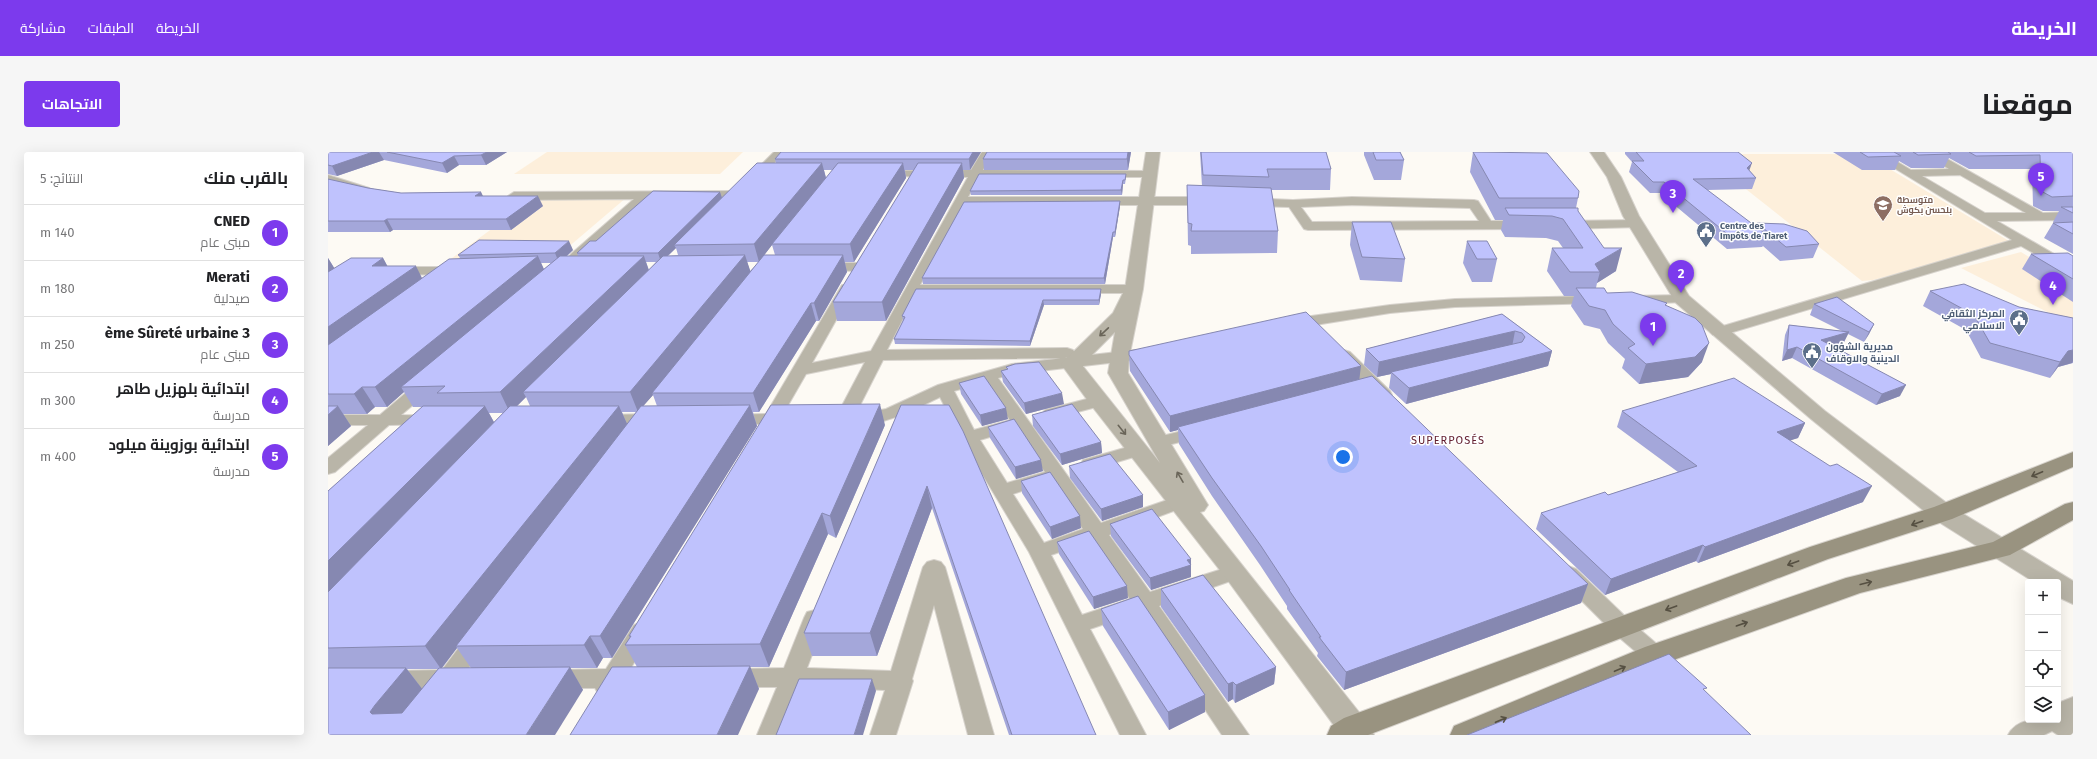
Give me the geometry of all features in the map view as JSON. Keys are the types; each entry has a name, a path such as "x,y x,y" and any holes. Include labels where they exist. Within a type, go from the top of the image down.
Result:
{"main road":[{"path":"1352,732 1622,627 1819,553 1910,525 1943,513 2073,459"},
{"path":"1465,735 1654,655 1855,585 2001,549 2073,510"}],"street":[{"path":"721,211 737,195 766,174 780,152"},
{"path":"987,152 911,289 877,355 837,419 868,419 902,409 944,389 988,375 1012,369 1076,358 1121,316 1134,289"},
{"path":"1153,152 1134,289 1119,358 1118,373 1160,442 1234,572"},
{"path":"1612,152 1614,177"},
{"path":"1873,152 2073,271"},
{"path":"1927,152 2042,216"},
{"path":"1597,153 1614,177 1637,224 1682,299 1718,332 1818,415 1943,513 2049,579"},
{"path":"1908,173 1961,172"},
{"path":"870,173 1150,174"},
{"path":"904,193 917,173"},
{"path":"329,179 378,194"},
{"path":"572,268 645,195"},
{"path":"498,196 737,195"},
{"path":"960,201 1222,201"},
{"path":"1237,201 1293,204 1352,201 1474,204 1487,225"},
{"path":"1293,204 1308,226 1637,224"},
{"path":"1982,217 2073,216"},
{"path":"1718,332 2023,242"},
{"path":"759,440 863,260 812,267"},
{"path":"379,271 469,271"},
{"path":"435,285 454,271"},
{"path":"911,289 1134,289"},
{"path":"1272,328 1311,320 1390,309 1454,303 1682,299"},
{"path":"1311,320 1328,338 1357,360 1375,386 1397,407"},
{"path":"800,370 877,355 1119,358 1150,352"},
{"path":"1076,358 1098,401 1180,502 1234,572 1352,732"},
{"path":"328,468 438,374"},
{"path":"988,375 1022,422 1143,602 1236,735"},
{"path":"944,389 969,437 1039,552 1133,735"},
{"path":"629,438 658,401"},
{"path":"969,437 1098,401"},
{"path":"893,431 902,409"},
{"path":"583,420 674,419"},
{"path":"711,419 808,419"},
{"path":"328,420 446,420"},
{"path":"1160,442 1221,426"},
{"path":"1003,491 1138,450"},
{"path":"1039,552 1180,502"},
{"path":"1553,559 1622,627 1677,675"},
{"path":"883,735 901,681 934,567 981,735"},
{"path":"1077,625 1234,572"},
{"path":"2061,586 2073,594"},
{"path":"770,735 790,677 824,598"},
{"path":"598,703 650,617"},
{"path":"433,698 486,629"},
{"path":"713,678 790,677 901,681"},
{"path":"534,679 644,678"},
{"path":"373,680 472,679"},
{"path":"2061,713 2073,707"},
{"path":"2021,735 2043,723"},
{"path":"2060,723 2073,732"}],"shaded area":[{"path":"547,152 743,152 720,174 514,174"},
{"name":"متوسطة بلحسن بكوش","path":"1728,154 1865,154 2009,241 2004,244 1873,280 1862,281 1723,171"},
{"path":"535,197 627,197 552,261 448,261"},
{"path":"2021,252 2073,284 2073,325 1961,268"}],"building":[{"path":"328,152 373,152 332,166 328,165"},
{"path":"387,152 487,152 481,155 454,156 442,163"},
{"path":"781,152 973,152 969,159 775,159"},
{"path":"987,152 1128,152 1127,159 983,159"},
{"path":"1201,152 1326,152 1331,169 1267,169 1269,177 1203,175"},
{"path":"1373,152 1400,152 1404,160 1376,160"},
{"path":"1473,152 1547,153 1579,191 1578,198 1499,198"},
{"path":"1636,152 1738,152 1752,163 1747,168 1756,178 1693,179 1767,235 1731,237 1664,182 1653,182 1632,161 1644,161"},
{"path":"1860,152 1894,152 1901,156 1868,157"},
{"path":"1913,152 1948,152 1951,154 1918,155"},
{"path":"1969,152 2073,152 2073,196 2052,197 2041,191 2040,155 1976,156"},
{"path":"757,163 822,163 754,244 674,245"},
{"path":"838,163 903,163 850,244 772,244"},
{"path":"918,163 962,163 882,302 833,302"},
{"path":"979,174 1126,174 1121,190 970,191"},
{"path":"328,179 368,188 401,193 481,192 475,196 538,196 506,219 387,219 384,221 328,221"},
{"path":"1187,185 1271,188 1278,231 1191,231 1192,224 1188,223"},
{"path":"653,191 720,192 658,253 577,253 590,241 596,241"},
{"path":"1120,201 1115,232 1113,232 1104,278 922,278 964,202"},
{"path":"2061,207 2073,207 2073,213"},
{"path":"1505,208 1578,208 1578,211 1604,248 1622,248 1595,264 1600,272 1570,272 1552,248 1583,248 1563,219 1552,216 1509,215"},
{"path":"1352,222 1391,222 1405,259 1362,257"},
{"path":"2073,222 2073,234 2053,223"},
{"path":"1757,223 1784,224 1807,231 1819,244 1786,247"},
{"path":"479,240 569,241 555,253 458,255"},
{"path":"1467,241 1487,241 1497,259 1477,259"},
{"path":"2068,253 2073,256 2073,279 2031,254"},
{"path":"745,255 630,392 523,392 663,256"},
{"path":"764,255 843,255 814,303 811,303 753,393 652,393"},
{"path":"538,256 375,387 362,387 354,394 328,394 328,345 449,259"},
{"path":"560,256 644,256 500,392 437,393 445,386 401,387"},
{"path":"351,258 383,258 372,266 416,266 328,327 328,272"},
{"path":"1964,284 2019,307 2073,318 2073,350 2068,351 2060,362 1990,343 1974,315 1930,291"},
{"path":"1576,288 1604,288 1607,293 1632,292 1667,303 1665,305 1695,318 1702,325 1709,343 1695,357 1646,364 1628,348 1635,344 1613,324 1605,310 1589,306"},
{"path":"916,289 1101,289 1099,300 1043,300 1030,341 894,339 905,317 902,316"},
{"path":"1837,297 1874,324 1869,332 1814,304"},
{"path":"1306,312 1361,366 1170,416 1129,355 1129,351"},
{"path":"1502,314 1552,351 1409,388 1391,372 1522,342 1525,337 1522,333 1515,331 1379,362 1366,349"},
{"path":"1789,325 1849,332 1821,340 1906,385 1882,394 1797,347 1787,350"},
{"path":"1039,362 1062,393 1024,403 1001,371 1008,369 1006,367 1015,364"},
{"path":"984,376 1006,408 980,415 959,383"},
{"path":"1372,376 1588,584 1346,672 1319,637 1321,637 1261,546 1212,478 1178,427"},
{"path":"1734,378 1805,423 1777,432 1830,466 1837,464 1872,486 1705,547 1703,545 1611,579 1541,513 1605,492 1608,495 1697,466 1622,411"},
{"path":"880,404 830,516 822,513 760,644 625,645 631,636 629,636 771,405"},
{"path":"1072,404 1101,442 1060,454 1032,415"},
{"path":"750,405 600,636 590,636 584,645 456,646 641,406"},
{"path":"901,405 949,405 963,431 1096,735 1012,735 927,486 870,633 804,633"},
{"path":"328,406 338,406 328,415"},
{"path":"423,406 485,406 328,561 328,491"},
{"path":"510,406 619,406 425,646 328,648 328,592"},
{"path":"1014,419 1041,460 1015,467 988,427"},
{"path":"1110,454 1143,495 1101,509 1069,466"},
{"path":"1050,472 1080,516 1050,527 1021,481"},
{"path":"1152,509 1191,559 1187,560 1191,565 1150,578 1110,524"},
{"path":"1089,531 1127,586 1093,597 1057,542"},
{"path":"1203,575 1276,667 1236,685 1233,682 1228,684 1161,589"},
{"path":"1138,596 1205,695 1168,712 1101,609"},
{"path":"1669,654 1707,688 1703,689 1751,735 1467,735"},
{"path":"750,666 717,735 570,735 612,667"},
{"path":"570,667 526,735 328,735 328,668 406,668 375,705 370,712 372,714 402,713 439,668"},
{"path":"799,679 872,679 854,735 776,735"}],"place":[{"name":"ابتدائية بوزوينة ميلود","path":"2041,196"},
{"name":"3 ème Sûreté urbaine","path":"1673,213"},
{"name":"متوسطة بلحسن بكوش","path":"1883,222"},
{"name":"Centre des Impôts de Tiaret","path":"1706,248"},
{"name":"Merati","path":"1681,293"},
{"name":"ابتدائية بلهزيل طاهر","path":"2053,305"},
{"name":"المركز الثقافي الاسلامي","path":"2019,336"},
{"name":"CNED","path":"1653,346"},
{"name":"مديرية الشؤون الدينية والاوقاف","path":"1812,369"}],"district":[{"name":"SUPERPOSÉS","path":"1448,440"}]}
